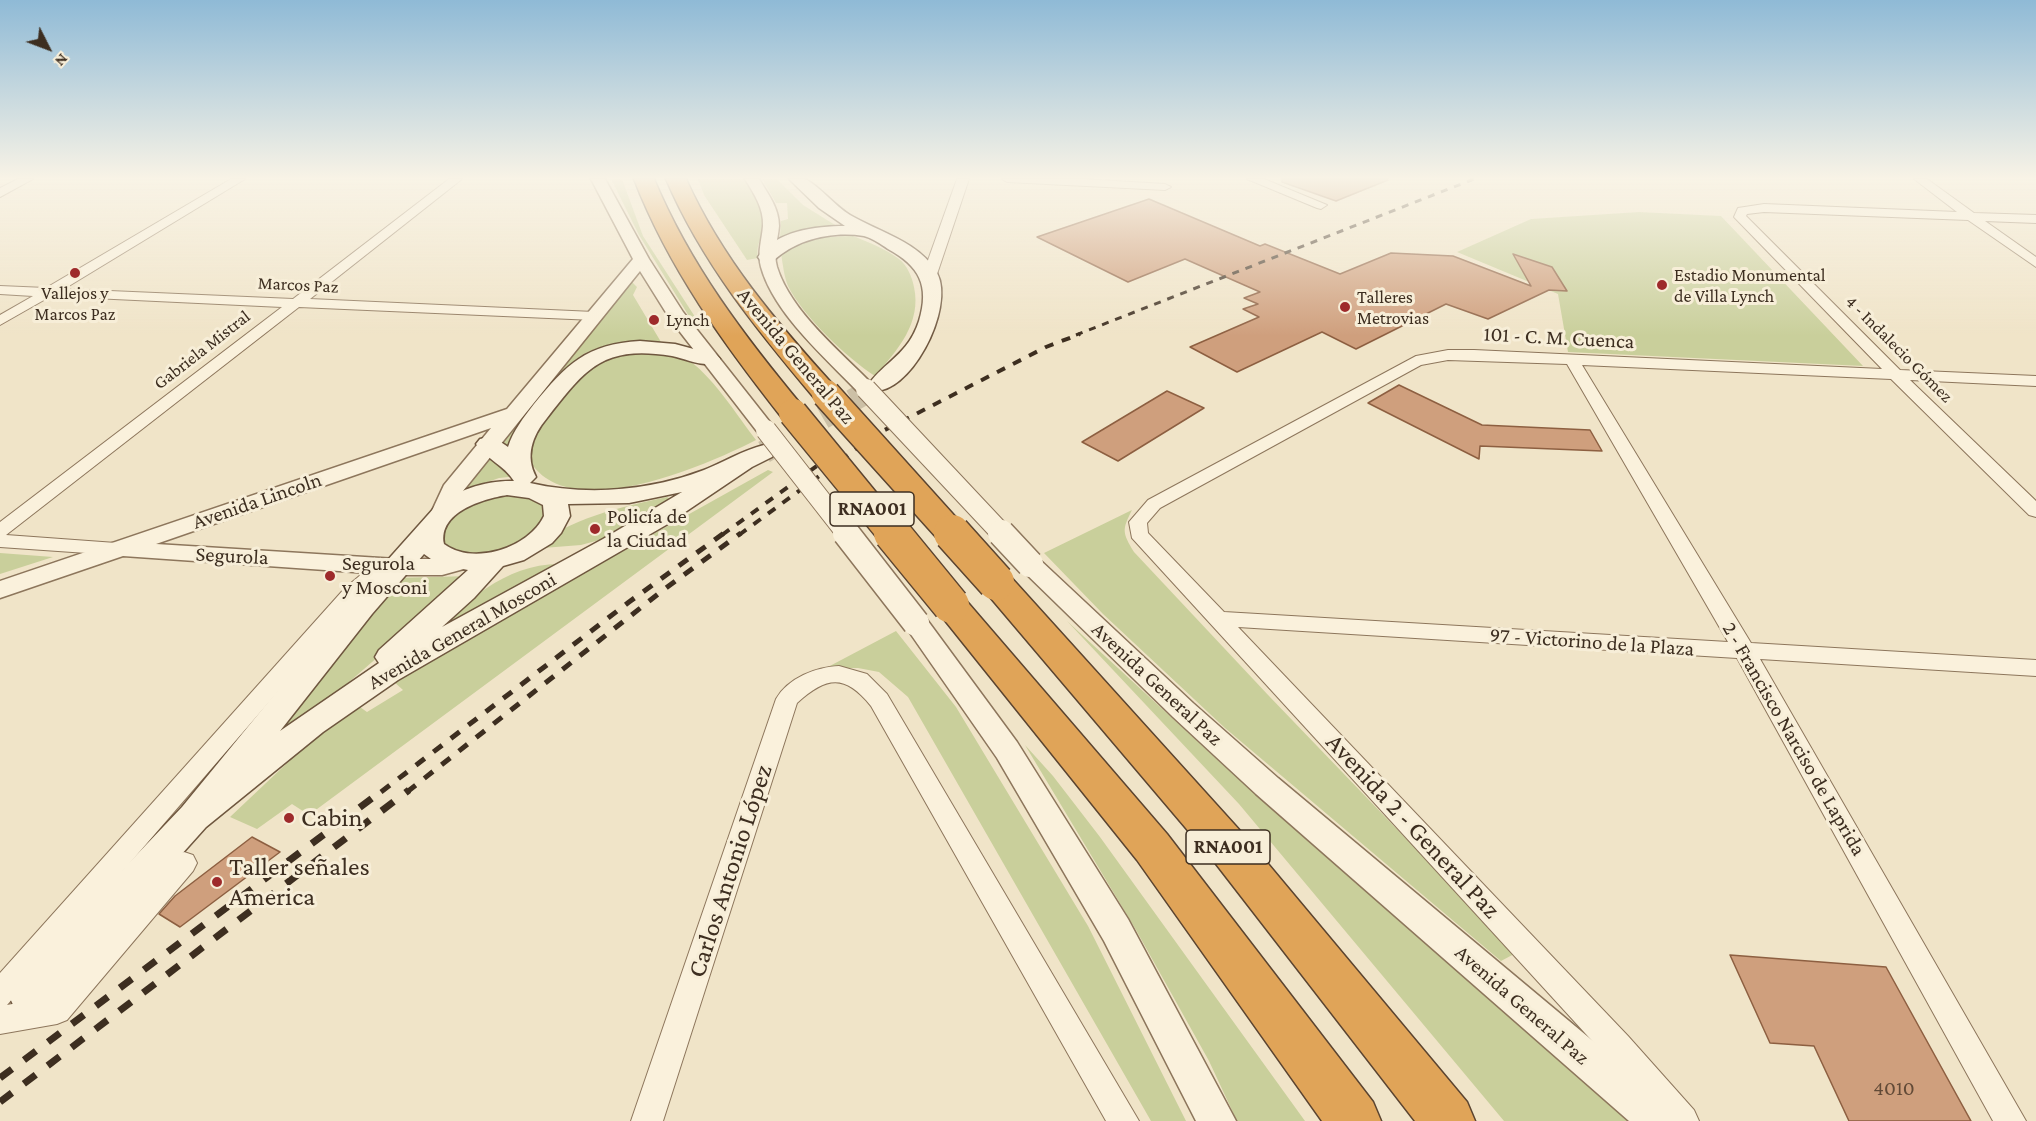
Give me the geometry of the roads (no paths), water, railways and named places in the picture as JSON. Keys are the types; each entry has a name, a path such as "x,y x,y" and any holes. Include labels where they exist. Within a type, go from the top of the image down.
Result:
{"highway":[{"name":"Avenida General Paz","path":"665,231 677,255 708,304 793,413 934,614 1152,847 1353,1121"},
{"name":"Avenida General Paz","path":"702,231 735,284 826,394 1013,573 1228,847 1448,1121"}],"main road":[{"path":"767,256 786,241 804,235 861,231"},
{"path":"867,231 916,260 929,277 932,305 924,334 901,366 879,385"},
{"path":"518,466 519,444 527,427 566,379 588,360 613,351 648,346 672,348 709,359"},
{"path":"338,704 464,591 496,559 531,545 551,528 556,520 556,504 539,492 518,466 488,444"},
{"path":"605,549 551,558 463,562 450,559 432,547 430,539 436,523 459,502 488,492 507,488 580,498 631,496 692,483 758,448"},
{"name":"Avenida General Mosconi","path":"194,818 288,741 338,704 405,661 658,520 758,448"},
{"name":"Avenida General Mosconi","path":"15,995 74,945 194,818 249,746 436,523"}],"street":[{"path":"0,321 152,231"},
{"name":"Gabriela Mistral","path":"0,531 389,231"},
{"name":"Avenida General Paz","path":"626,231 676,315 709,359 758,448 934,614 1007,750 1110,920 1217,1121"},
{"name":"Avenida General Paz","path":"770,231 767,256 775,279 794,310 855,377 1013,573 1183,710 1267,786 1658,1121"},
{"path":"929,277 945,231"},
{"name":"4 - Indalecio Gómez","path":"1753,231 2036,511"},
{"path":"1993,231 2036,263"},
{"name":"Avenida General Mosconi","path":"436,523 452,490 513,412 641,259"},
{"name":"Marcos Paz","path":"0,290 594,316"},
{"name":"101 - C. M. Cuenca","path":"1139,534 1138,522 1154,504 1416,361 1448,355 2036,381"},
{"name":"2 - Francisco Narciso de Laprida","path":"1572,360 1745,651 2010,1121"},
{"name":"Avenida Lincoln","path":"0,590 513,412"},
{"path":"447,435 464,433 488,444"},
{"name":"Avenida 2 - General Paz","path":"1139,534 1617,1046 1683,1121"},
{"name":"Segurola","path":"0,541 397,567 441,567 463,562"},
{"name":"Avenida General Mosconi","path":"15,995 352,593 370,578 397,567"},
{"name":"97 - Victorino de la Plaza","path":"1220,619 2036,668"},
{"name":"Carlos Antonio López","path":"647,1121 787,699 804,683 819,677 841,673 860,681 879,700 1123,1121"},
{"path":"0,1020 57,1010 184,863"}],"tunnel":[{"path":"764,452 879,385"}],"railway":[{"path":"1076,335 1341,231"},
{"path":"739,535 875,435 1046,347 1080,334"},
{"path":"722,535 836,452"},
{"path":"381,792 629,602 724,533"},
{"path":"407,792 662,591 741,533"},
{"path":"0,1078 383,790"},
{"path":"0,1102 409,790"}],"place":[{"name":"Vallejos y Marcos Paz","path":"75,273"},
{"name":"Estadio Monumental de Villa Lynch","path":"1662,285"},
{"name":"Talleres Metrovias","path":"1345,307"},
{"name":"Lynch","path":"654,320"},
{"name":"Policía de la Ciudad","path":"595,529"},
{"name":"Segurola y Mosconi","path":"330,576"},
{"name":"Cabin","path":"289,818"},
{"name":"Taller señales America","path":"217,882"}]}
